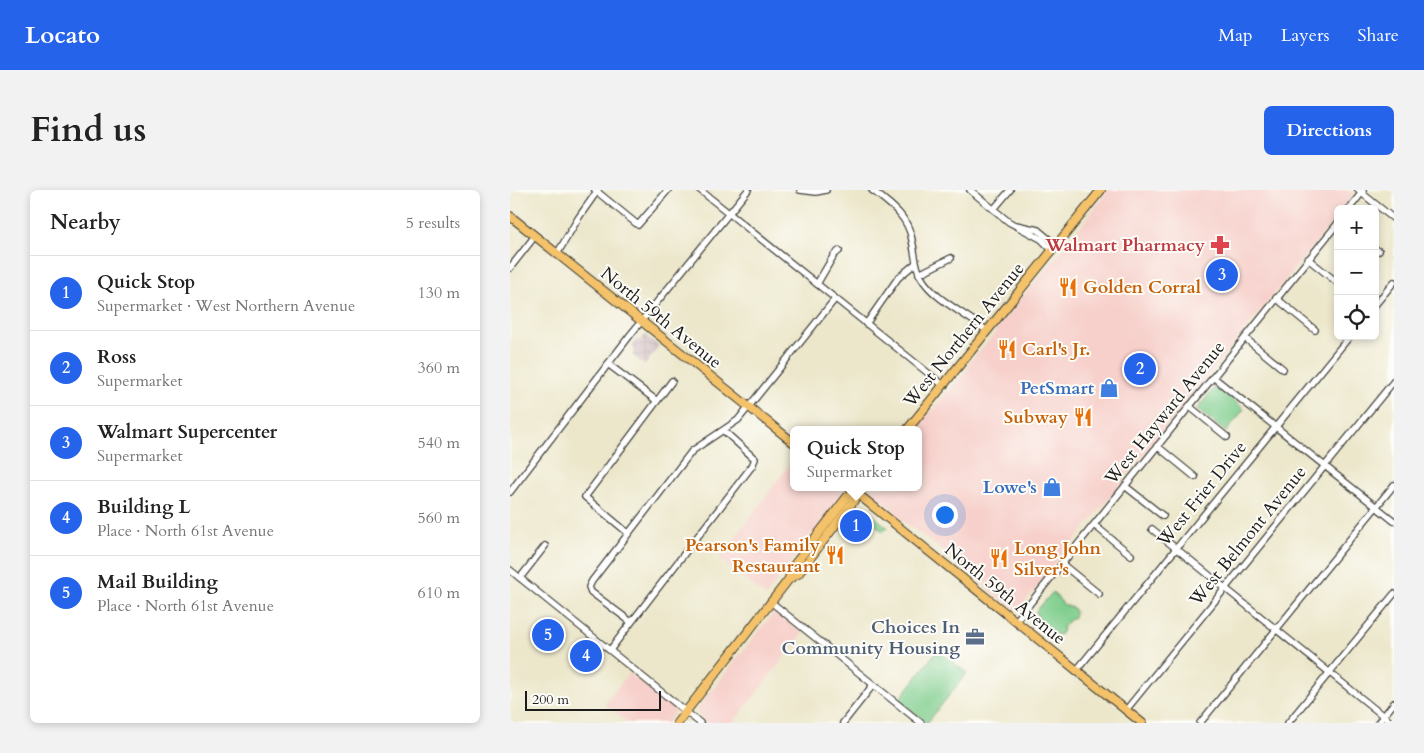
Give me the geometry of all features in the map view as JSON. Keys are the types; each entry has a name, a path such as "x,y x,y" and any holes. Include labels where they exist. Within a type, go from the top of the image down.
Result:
{"main road":[{"name":"West Northern Avenue","path":"910,426 1101,190"},
{"name":"North 59th Avenue","path":"510,216 790,439"},
{"path":"677,723 789,579 798,574 853,502 858,491"},
{"name":"North 59th Avenue","path":"860,491 1015,622 1142,723"}],"street":[{"path":"558,254 597,190 638,225 668,190"},
{"path":"700,190 943,385"},
{"path":"510,492 608,364 748,190"},
{"path":"800,190 816,192 826,190"},
{"path":"872,190 898,211 906,221 912,238 919,274 939,298 958,308 987,331"},
{"path":"970,190 1014,224 1038,230 1054,248"},
{"path":"994,209 1010,190"},
{"path":"1352,205 1361,191 1394,219"},
{"name":"West Hayward Avenue","path":"1015,622 1334,228"},
{"path":"510,268 535,236"},
{"path":"817,284 839,251"},
{"path":"919,274 950,258"},
{"path":"1308,259 1334,280"},
{"path":"866,324 888,290 903,272 916,263"},
{"path":"1379,300 1394,282"},
{"path":"1276,298 1315,330"},
{"path":"631,622 591,592 589,587 628,533 692,451 724,431 749,407 836,299"},
{"path":"1244,338 1283,369"},
{"name":"West Frier Drive","path":"1076,671 1347,340"},
{"path":"608,364 657,401"},
{"path":"1213,377 1277,426 1394,521"},
{"path":"628,533 585,497 672,381"},
{"name":"West Belmont Avenue","path":"1126,710 1394,381"},
{"path":"1189,406 1227,437"},
{"path":"610,650 746,474 755,459 724,431"},
{"path":"1157,446 1195,477"},
{"path":"1200,723 1394,485"},
{"path":"1125,486 1163,516"},
{"path":"1094,525 1131,555"},
{"path":"1152,529 1392,723"},
{"path":"520,578 545,546"},
{"path":"1062,564 1099,594"},
{"path":"510,570 700,723"},
{"path":"1288,723 1394,594"},
{"path":"771,602 921,723"},
{"path":"843,723 873,684"},
{"path":"1378,723 1394,704"}],"shaded area":[{"path":"1108,190 1349,190 1353,195 1346,205 1334,205 1334,220 1064,554 1046,573 1038,586 1020,608 1016,609 994,595 968,570 902,520 891,507 873,491 922,491 922,426 918,426 966,371 969,362 995,334 996,329 1068,244"},
{"path":"645,335 659,346 645,365 632,355 635,351 632,346 637,339 640,341"},
{"path":"790,464 790,491 841,491 842,494 766,596 719,559"},
{"path":"774,612 803,633 733,723 707,723 698,715 697,709"},
{"path":"629,673 675,709 667,723 628,723 605,704"}],"green space":[{"path":"1216,386 1244,409 1226,432 1197,409"},
{"path":"873,515 888,528 883,531 869,520"},
{"path":"1053,592 1063,604 1073,608 1075,612 1074,617 1065,624 1061,634 1057,635 1039,621 1036,611"},
{"path":"936,652 941,653 967,673 927,723 899,700"}],"place":[{"name":"Walmart Pharmacy","path":"1220,245"},
{"name":"Walmart Supercenter","path":"1222,275"},
{"name":"Golden Corral","path":"1068,287"},
{"name":"Carl's Jr.","path":"1007,349"},
{"name":"Ross","path":"1140,369"},
{"name":"PetSmart","path":"1109,388"},
{"name":"Subway","path":"1083,417"},
{"name":"Lowe's","path":"1052,487"},
{"name":"Quick Stop","path":"856,526"},
{"name":"Pearson's Family Restaurant","path":"835,555"},
{"name":"Long John Silver's","path":"999,558"},
{"name":"Mail Building","path":"548,635"},
{"name":"Choices In Community Housing","path":"975,637"},
{"name":"Building L","path":"586,656"}]}
